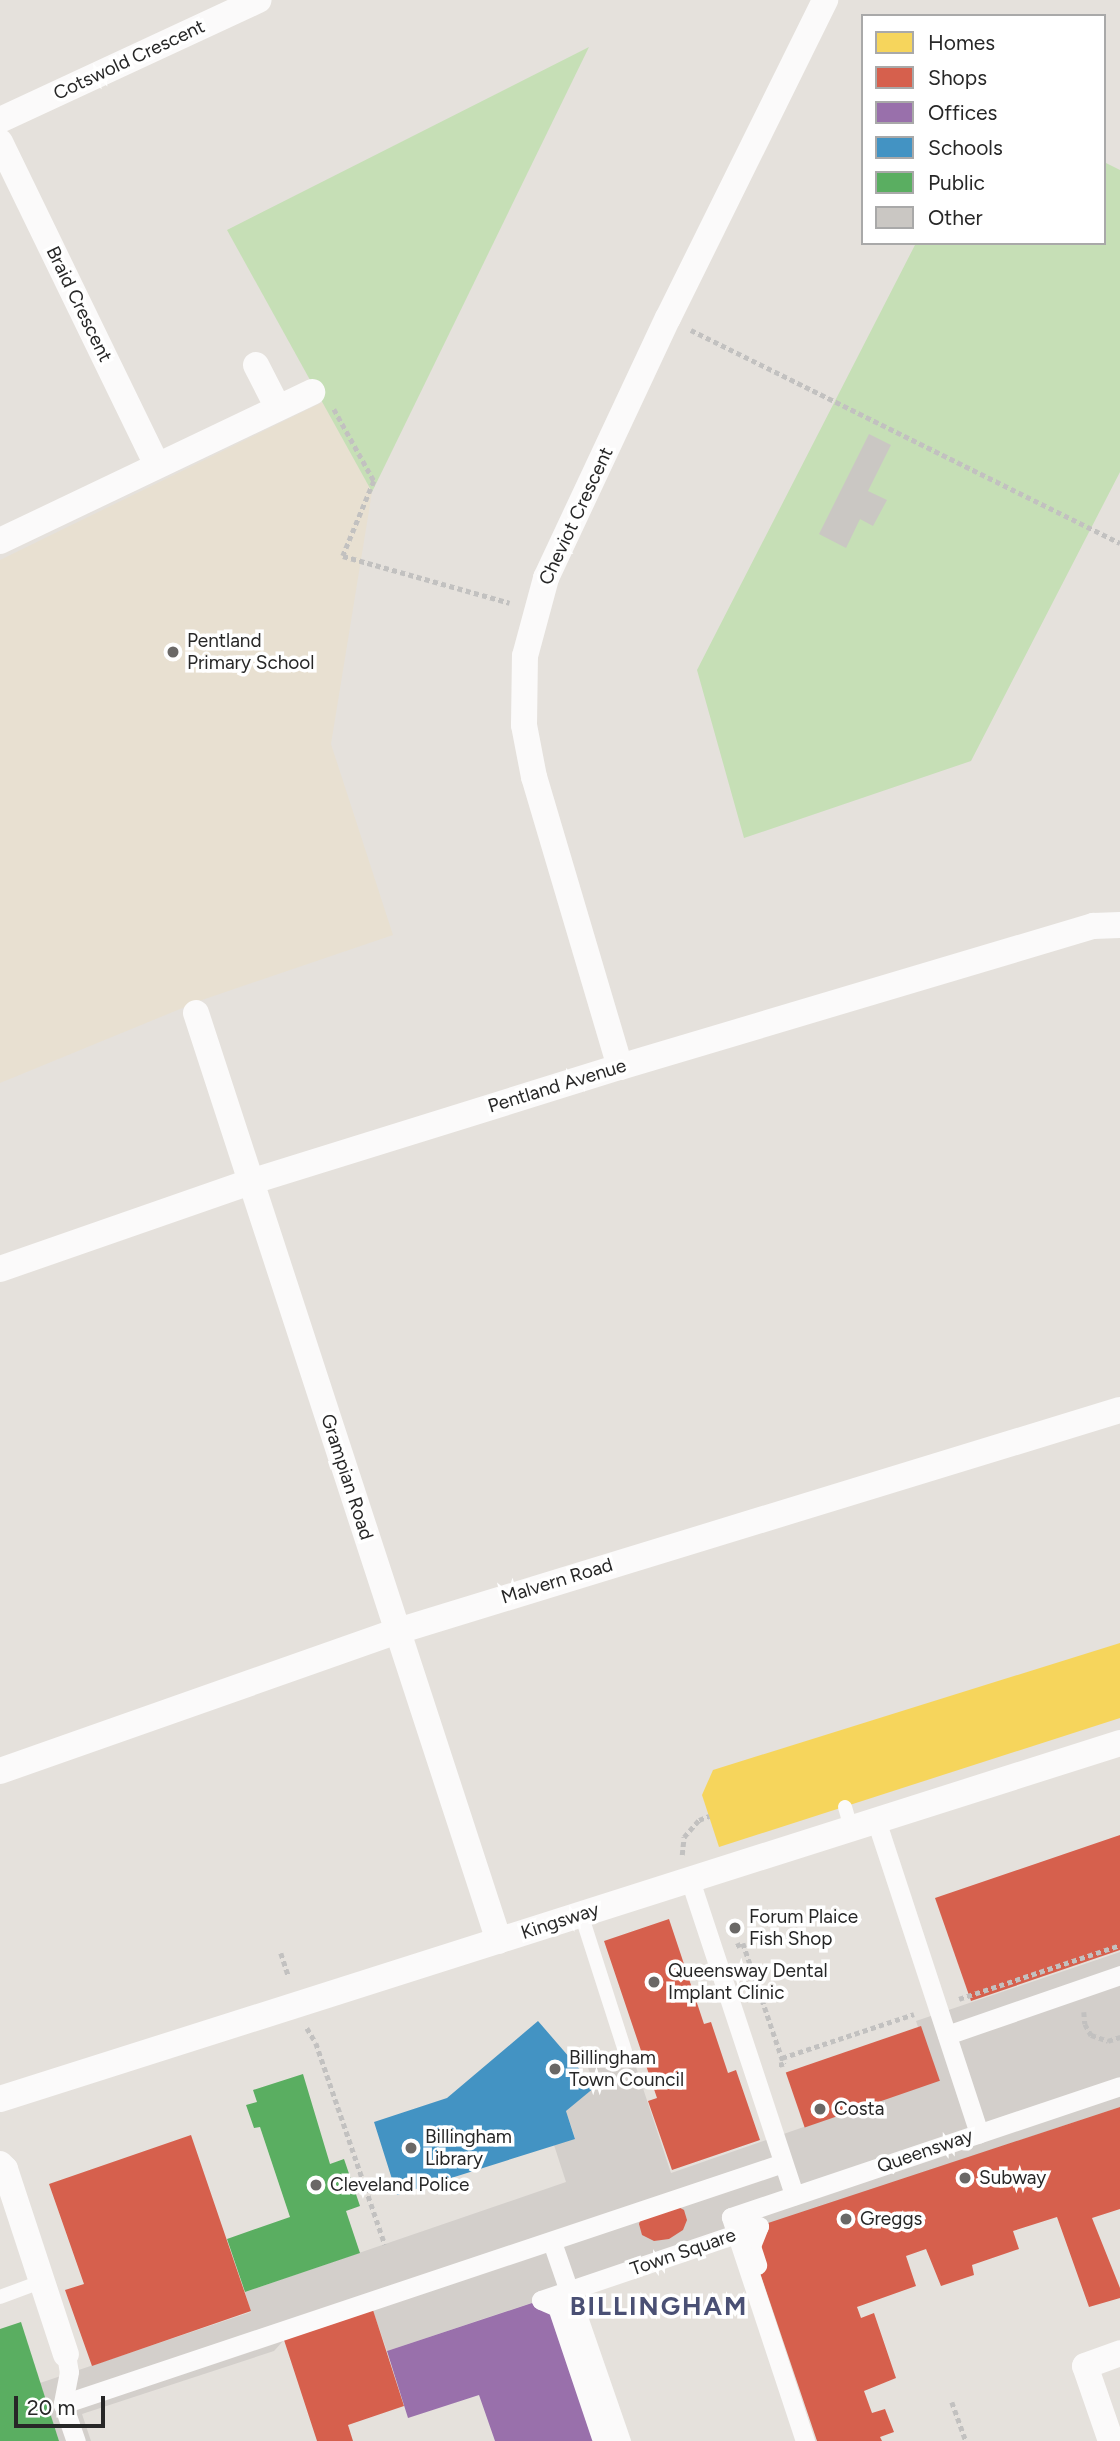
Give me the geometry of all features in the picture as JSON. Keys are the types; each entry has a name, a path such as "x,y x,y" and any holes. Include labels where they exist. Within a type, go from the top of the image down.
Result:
{"street":[{"name":"Cotswold Crescent","path":"0,120 259,0"},
{"name":"Cheviot Crescent","path":"620,1067 534,777 524,725 526,656 535,610 545,578 668,318 825,0"},
{"name":"Braid Crescent","path":"0,142 157,466"},
{"path":"256,365 278,408"},
{"path":"0,541 312,392"},
{"name":"Pentland Avenue","path":"0,1269 250,1182 620,1067 1119,920"},
{"name":"Grampian Road","path":"196,1013 499,1941"},
{"name":"Malvern Road","path":"0,1771 398,1631 1120,1410"},
{"name":"Kingsway","path":"0,2099 690,1880 857,1819 1120,1743"},
{"path":"857,1819 947,2035 979,2133"},
{"path":"690,1880 794,2195"},
{"path":"947,2035 1120,1975"},
{"name":"Queensway","path":"734,2225 794,2195 1120,2086"},
{"path":"63,2404 783,2163"},
{"path":"0,2164 5,2169 66,2354 69,2372 63,2404 76,2441"},
{"path":"734,2225 804,2441"},
{"name":"Town Square","path":"601,2441 557,2307 541,2300 734,2225 759,2226 751,2245 817,2441"},
{"path":"552,2242 621,2441"},
{"path":"1111,2441 1085,2366 1120,2353"}],"lane":[{"path":"581,1914 625,2051"},
{"path":"0,2297 43,2281"}],"path":[{"path":"668,318 1120,543"},
{"path":"312,392 327,396 374,481 343,556 535,610"},
{"path":"743,1944 783,2061 922,2012"},
{"path":"947,2003 1120,1945"},
{"path":"281,1953 298,2003 316,2043 385,2244"},
{"path":"1086,2006 1083,2018 1091,2035 1102,2040 1120,2037"},
{"path":"952,2402 966,2441"}],"shaded area":[{"name":"Pentland Primary School","path":"323,402 372,492 331,744 393,935 202,1000 0,1083 0,560"},
{"path":"1120,1952 1120,2107 387,2351 373,2311 284,2340 274,2351 82,2414 91,2441 59,2441 40,2383 251,2312 245,2292 566,2182 554,2145 575,2138 566,2111 594,2087 587,2064 630,2049 671,2173 936,2081 916,2021"}],"green space":[{"path":"589,47 372,492 227,230"},
{"path":"1106,163 1120,170 1120,472 971,761 744,838 697,670 915,245 1106,245"}],"building: Homes":[{"path":"1120,1643 1120,1718 719,1847 702,1795 713,1770"}],"building: Shops":[{"path":"1120,1835 1120,1950 971,2001 935,1898"},
{"path":"669,1919 704,2024 711,2022 728,2073 736,2070 760,2140 672,2170 648,2101 657,2098 604,1941"},
{"path":"921,2026 940,2081 805,2127 786,2073"},
{"path":"1120,2107 1120,2209 1092,2218 1120,2288 1120,2298 1089,2307 1057,2217 1013,2231 1019,2249 972,2265 974,2275 941,2286 926,2249 906,2256 916,2286 857,2307 861,2318 874,2313 896,2378 864,2391 872,2413 885,2409 894,2432 880,2437 882,2441 817,2441 751,2246 759,2226"},
{"path":"191,2135 251,2311 92,2366 65,2290 84,2284 49,2184"},
{"path":"673,2204 684,2210 687,2220 683,2230 669,2239 654,2241 642,2235 639,2224 642,2215"},
{"path":"373,2310 404,2406 348,2425 353,2441 317,2441 284,2340"}],"building: Offices":[{"path":"541,2300 557,2307 602,2441 495,2441 479,2395 408,2418 387,2351"}],"building: Schools":[{"path":"538,2021 595,2087 566,2111 575,2139 397,2195 374,2122 447,2098"}],"building: Public":[{"name":"Cleveland Police","path":"303,2074 330,2164 344,2159 360,2206 346,2211 360,2253 245,2292 227,2239 290,2217 260,2127 254,2128 246,2105 257,2102 253,2090"},
{"path":"21,2322 59,2441 0,2441 0,2329"}],"building: Other":[{"path":"869,434 891,445 868,491 887,500 873,526 860,519 846,548 819,534"}],"place":[{"name":"Pentland Primary School","path":"173,652"},
{"name":"Forum Plaice Fish Shop","path":"735,1928"},
{"name":"Queensway Dental Implant Clinic","path":"654,1982"},
{"name":"Billingham Town Council","path":"555,2069"},
{"name":"Costa","path":"820,2109"},
{"name":"Billingham Library","path":"411,2148"},
{"name":"Subway","path":"965,2178"},
{"name":"Cleveland Police","path":"316,2185"},
{"name":"Greggs","path":"846,2219"}],"district":[{"name":"BILLINGHAM","path":"659,2307"}]}
